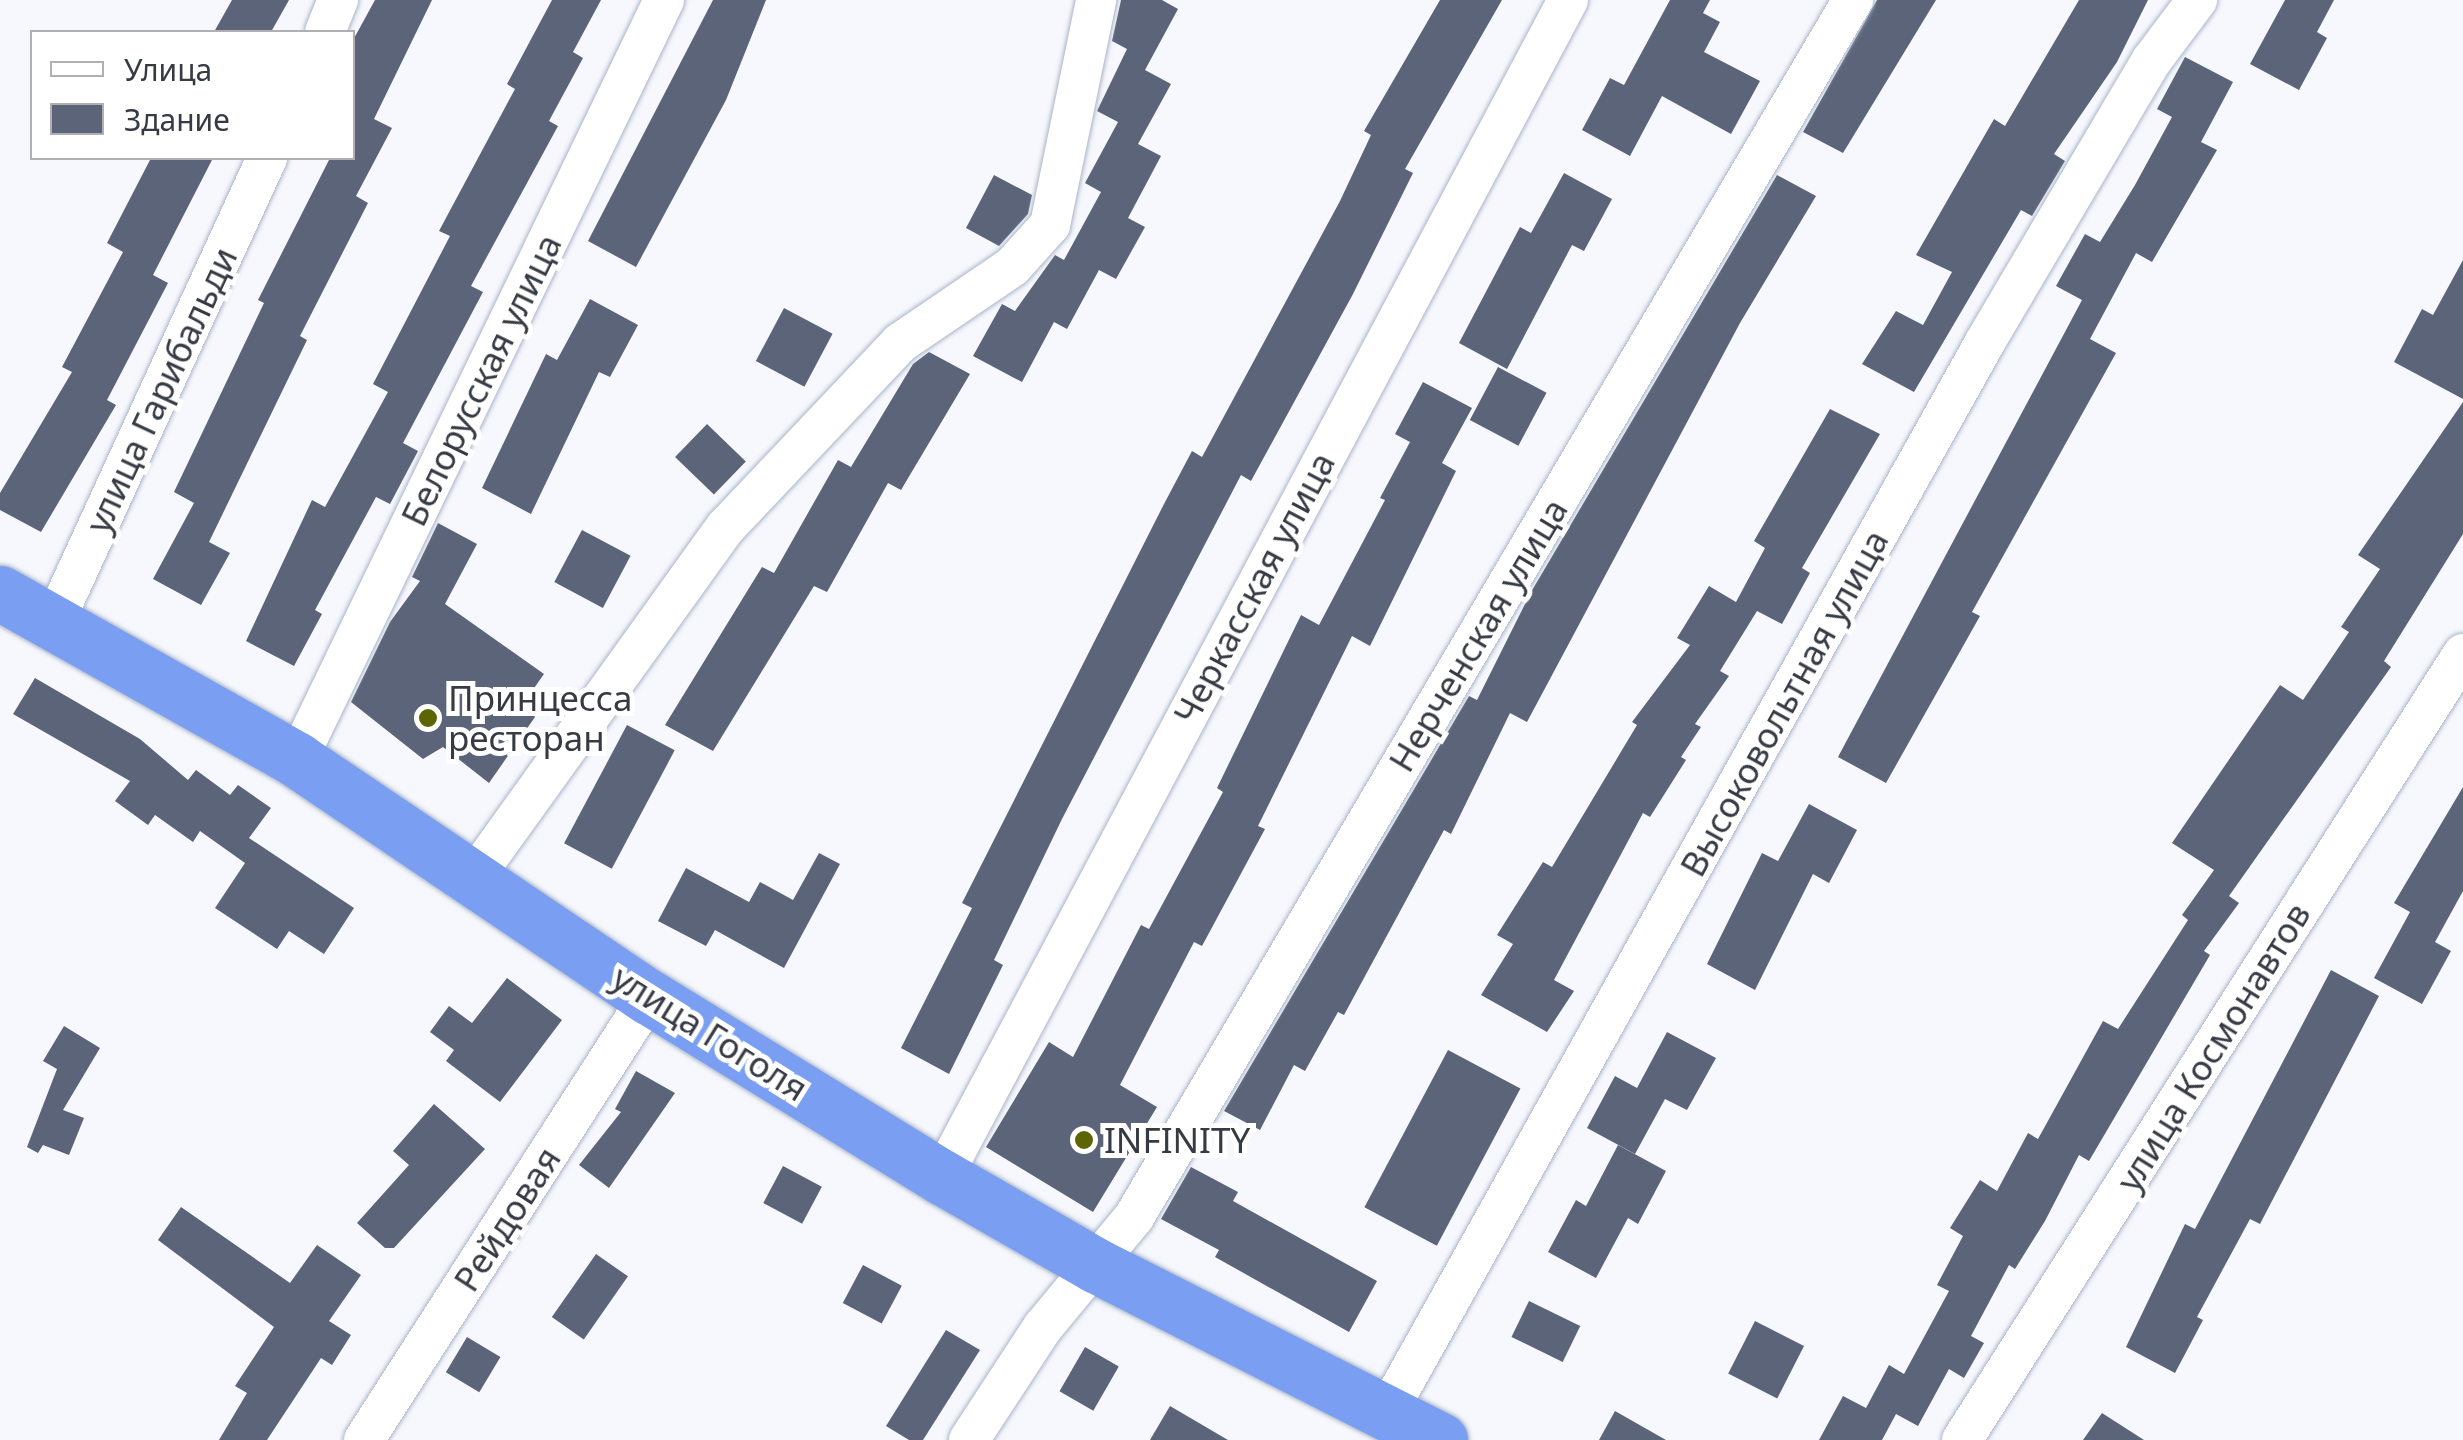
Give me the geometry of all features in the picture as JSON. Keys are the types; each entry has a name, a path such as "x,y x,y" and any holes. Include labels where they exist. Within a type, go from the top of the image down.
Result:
{"highway":[{"name":"улица Гоголя","path":"0,593 297,760 649,997 942,1176 1096,1265 1440,1440"}],"street":[{"path":"326,30 338,0"},
{"name":"Белорусская улица","path":"297,760 664,0"},
{"path":"472,880 726,527 900,343 1012,267 1050,225 1096,0"},
{"name":"Черкасская улица","path":"942,1176 1568,0"},
{"name":"Нерченская улица","path":"969,1440 1043,1327 1144,1200 1853,0"},
{"name":"Высоковольтная улица","path":"1386,1414 1986,342 2152,60 2196,0"},
{"name":"улица Гарибальди","path":"54,622 267,160"},
{"name":"улица Космонавтов","path":"1962,1440 2463,654"},
{"name":"Рейдовая","path":"364,1440 649,997"},
{"path":"1997,1440 1998,1384"}],"building":[{"path":"232,0 289,0 272,30 215,30"},
{"path":"375,0 432,0 374,119 392,128 356,196 368,203 300,336 307,340 209,542 230,553 201,605 153,579 194,503 174,492 264,303 258,300 329,160 355,160 355,37"},
{"path":"552,0 601,0 573,52 583,58 549,121 558,126 471,286 483,292 403,443 418,451 390,504 376,497 315,610 322,614 294,666 246,641 312,500 325,507 388,392 373,384 450,236 439,231 515,89 507,84"},
{"path":"713,0 766,0 726,100 636,267 588,241"},
{"path":"1121,0 1162,0 1178,9 1145,70 1171,84 1138,144 1161,156 1128,218 1145,227 1116,279 1099,270 1067,329 1054,322 1022,382 973,356 1002,304 1015,311 1055,255 1064,260 1101,192 1085,183 1118,122 1097,111 1127,49 1112,41"},
{"path":"1440,0 1502,0 1405,169 1413,173 1353,294 1251,481 1241,475 1062,819 994,960 1003,965 949,1074 901,1048 972,908 962,903 1192,451 1202,457 1340,201 1371,135 1364,131"},
{"path":"1670,0 1710,0 1703,13 1720,22 1704,52 1760,81 1731,134 1662,96 1630,156 1582,130 1610,78 1624,85"},
{"path":"1877,0 1936,0 1843,153 1803,132"},
{"path":"2079,0 2148,0 2117,62 2054,154 2065,161 2032,216 2021,210 1914,392 1862,364 1896,311 1923,325 1952,272 1916,255 1994,119 2005,126"},
{"path":"2285,0 2334,0 2317,32 2327,38 2299,90 2250,64"},
{"path":"2185,57 2233,82 2201,142 2217,150 2152,262 2136,253 2090,339 2116,353 1972,612 1980,616 1886,783 1838,757 2082,300 2056,286 2085,234 2100,242 2135,185 2172,117 2157,109"},
{"path":"150,160 212,160 153,275 168,283 107,400 116,405 41,532 0,510 0,493 72,372 62,367 123,252 107,243"},
{"path":"1564,173 1612,199 1584,251 1572,245 1507,369 1459,343 1520,227 1531,233"},
{"path":"994,175 1032,195 1028,214 999,246 966,228"},
{"path":"1777,175 1816,196 1740,323 1527,722 1510,713 1451,834 1444,830 1344,1015 1338,1012 1305,1071 1294,1065 1260,1130 1224,1111 1469,696 1477,700 1531,592"},
{"path":"2463,260 2463,399 2394,362 2422,309 2433,315"},
{"path":"590,299 638,325 610,377 599,372 531,514 482,488 546,354 557,360"},
{"path":"784,308 833,334 804,387 756,361"},
{"path":"929,352 970,374 901,490 888,483 827,592 814,586 713,751 665,725 762,567 774,573 838,460 851,467 913,364"},
{"path":"1498,367 1547,393 1518,446 1470,420"},
{"path":"1423,382 1472,408 1442,463 1456,471 1370,646 1352,636 1258,826 1265,829 1202,946 1194,942 1120,1085 1157,1107 1093,1212 986,1147 1049,1042 1073,1057 1141,925 1149,929 1223,792 1217,788 1301,615 1319,625 1385,500 1380,498 1410,442 1395,434"},
{"path":"2463,402 2463,534 2384,661 2391,667 2229,896 2239,903 2204,951 2210,955 2089,1161 2079,1155 2015,1269 2009,1265 1971,1336 1984,1343 1964,1378 1949,1369 1918,1426 1896,1414 1882,1440 1819,1440 1843,1396 1866,1408 1889,1365 1904,1374 1949,1291 1937,1285 1963,1236 1950,1228 1980,1180 1997,1191 2028,1133 2038,1139 2103,1021 2118,1029 2188,920 2182,915 2214,870 2172,843 2280,685 2303,700 2349,632 2341,627 2380,569 2358,555"},
{"path":"1830,409 1880,434 1802,568 1810,573 1782,624 1757,611 1720,671 1729,676 1695,724 1701,727 1681,757 1686,760 1650,817 1643,813 1554,980 1574,991 1547,1032 1481,995 1513,944 1497,935 1543,862 1552,867 1637,725 1632,722 1690,645 1677,638 1709,586 1736,602 1765,548 1754,541"},
{"path":"707,424 746,462 714,495 675,457"},
{"path":"438,523 477,544 445,604 544,674 525,701 535,717 489,783 443,747 423,759 351,702 390,622 420,581 412,577"},
{"path":"582,530 631,556 603,608 554,582"},
{"path":"35,678 140,739 188,780 196,770 230,795 238,785 271,808 249,838 354,908 324,954 289,931 277,949 215,908 245,863 200,831 193,842 155,815 148,825 115,801 130,781 13,714"},
{"path":"627,725 675,750 612,869 564,843"},
{"path":"2463,787 2463,891 2435,942 2451,951 2422,1004 2374,978 2410,912 2394,903"},
{"path":"1809,804 1857,830 1829,883 1813,874 1755,990 1707,964 1762,853 1778,861"},
{"path":"819,853 840,864 784,968 715,930 706,946 658,921 686,868 749,902 760,882 793,900"},
{"path":"2331,970 2379,996 2260,1224 2250,1219 2197,1317 2203,1320 2175,1373 2126,1347 2185,1224 2195,1229"},
{"path":"507,978 562,1020 500,1102 446,1061 454,1050 430,1032 449,1006 472,1023"},
{"path":"64,1026 100,1048 63,1110 84,1118 69,1155 43,1145 38,1153 27,1147 57,1069 43,1061"},
{"path":"1667,1032 1716,1058 1687,1110 1665,1099 1635,1154 1587,1128 1615,1076 1637,1088"},
{"path":"1448,1050 1520,1088 1437,1246 1364,1207"},
{"path":"636,1071 675,1093 609,1188 579,1165 621,1112 615,1109"},
{"path":"434,1104 485,1149 394,1248 385,1248 357,1223 409,1165 393,1151"},
{"path":"1618,1145 1666,1171 1638,1224 1628,1218 1596,1278 1548,1252 1576,1200 1586,1206"},
{"path":"783,1166 822,1187 802,1224 763,1203"},
{"path":"1191,1167 1238,1192 1233,1201 1377,1281 1349,1332 1215,1257 1219,1250 1161,1219"},
{"path":"181,1207 290,1283 317,1245 361,1275 329,1321 351,1335 332,1365 321,1358 267,1440 219,1440 247,1393 235,1386 274,1327 158,1240"},
{"path":"596,1254 628,1276 584,1339 552,1317"},
{"path":"863,1265 902,1286 882,1324 843,1303"},
{"path":"1529,1301 1580,1326 1563,1362 1511,1337"},
{"path":"1755,1321 1804,1346 1777,1399 1728,1374"},
{"path":"946,1330 980,1350 923,1440 909,1440 886,1426"},
{"path":"467,1337 500,1357 479,1392 446,1372"},
{"path":"1085,1347 1119,1366 1093,1411 1060,1391"},
{"path":"1170,1406 1228,1440 1150,1440"},
{"path":"1615,1411 1666,1440 1599,1440"},
{"path":"2102,1413 2144,1440 2083,1440"}],"place":[{"name":"Принцесса ресторан","path":"428,718"},
{"name":"INFINITY","path":"1084,1140"}]}
